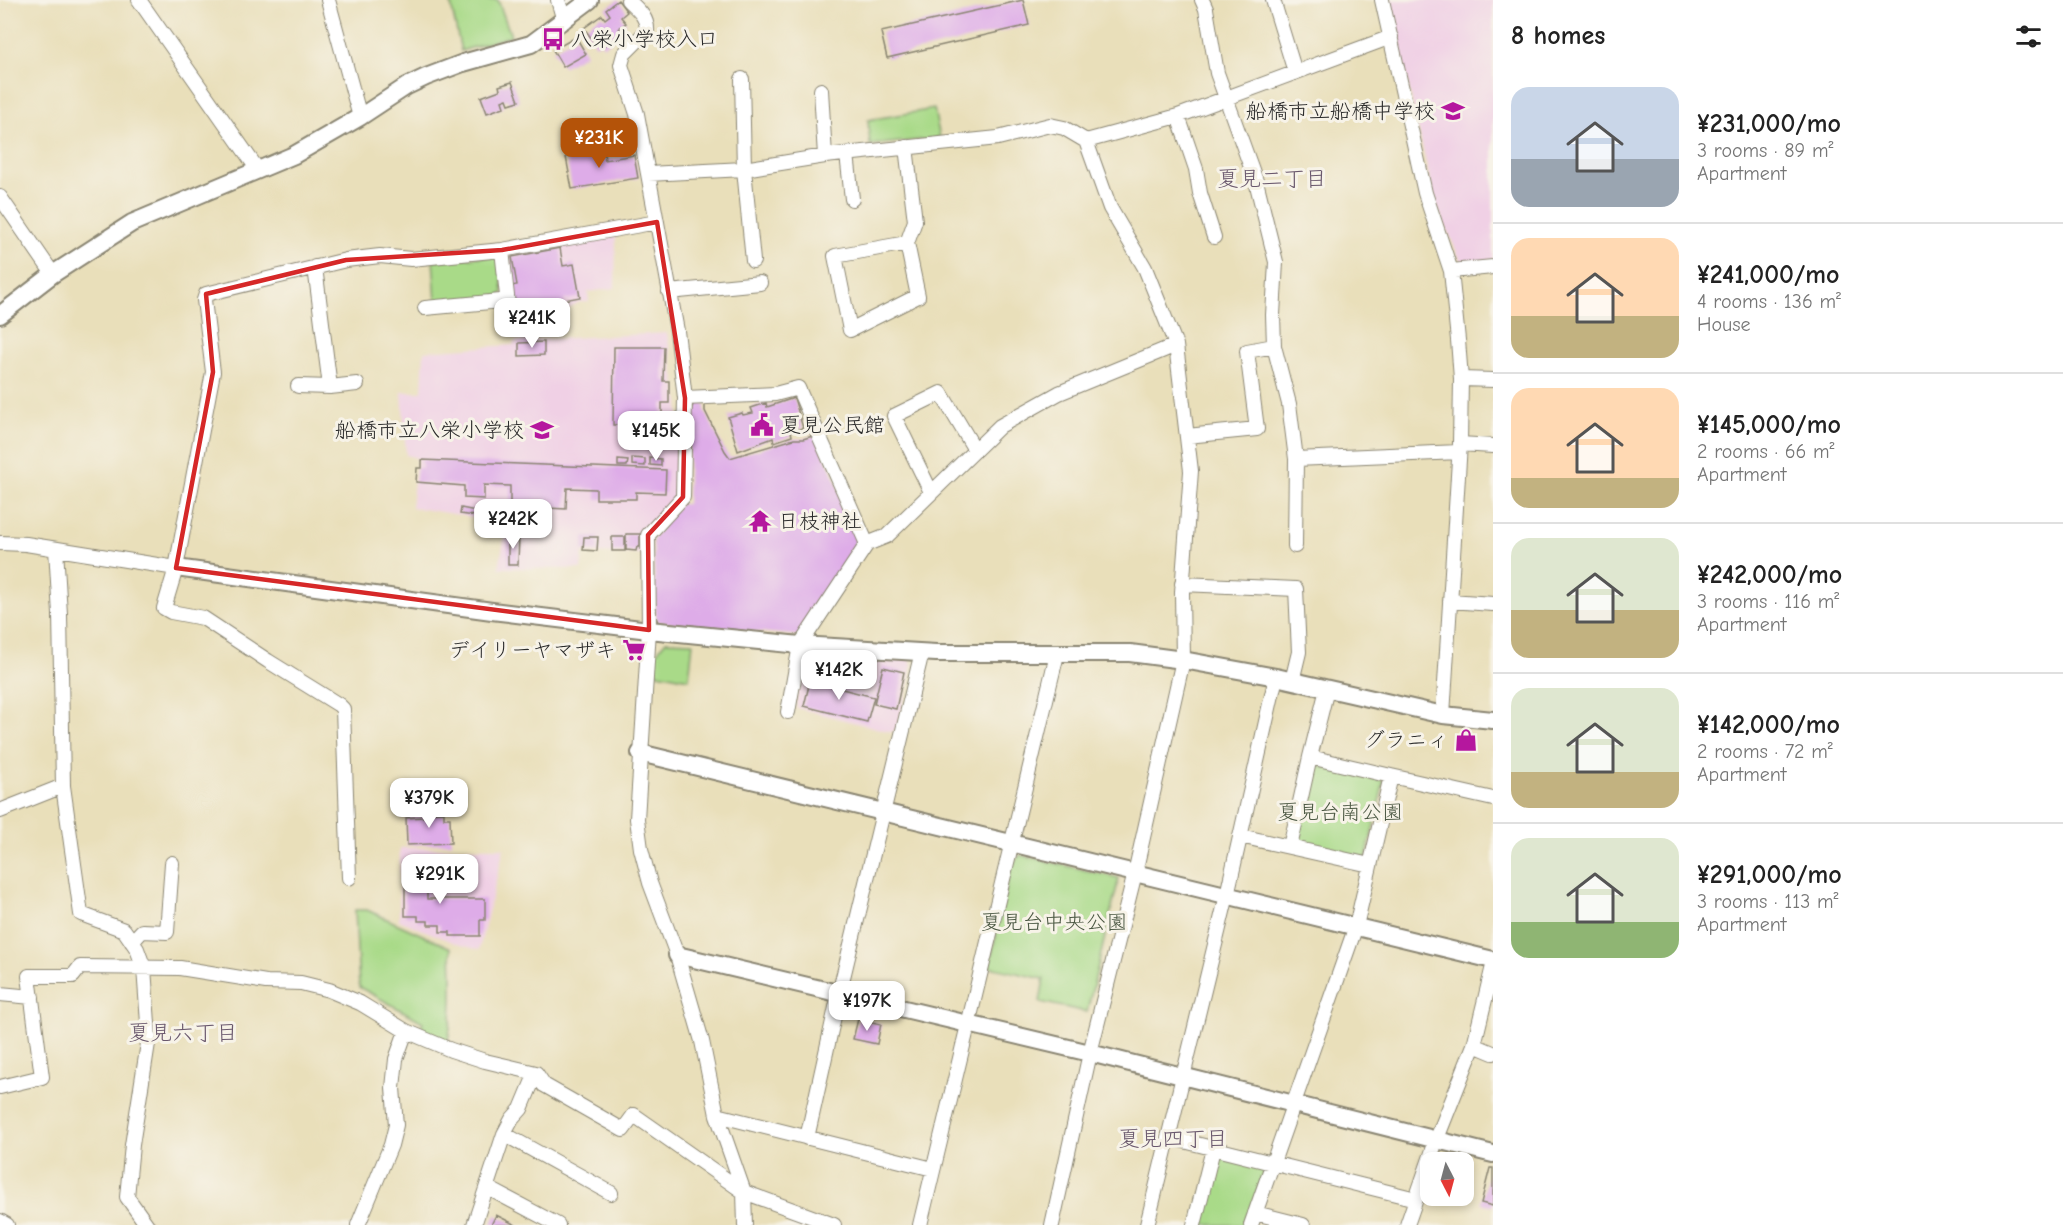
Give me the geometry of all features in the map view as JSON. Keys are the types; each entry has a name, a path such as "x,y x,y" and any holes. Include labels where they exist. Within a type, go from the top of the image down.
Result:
{"street":[{"path":"139,0 258,170"},
{"path":"328,0 360,117"},
{"path":"558,0 564,21"},
{"path":"0,315 53,274 132,223 294,155 360,117 407,86 426,77 463,63 531,44 590,0"},
{"path":"628,0 645,18 647,31 624,54 621,65 637,114 677,332 685,398 683,497 648,535 649,630 637,819 640,849 677,955 702,1041 717,1115 744,1192 745,1225"},
{"path":"1202,0 1206,9 1217,73 1256,181 1276,262 1274,346 1289,404 1296,459 1295,546"},
{"path":"1273,0 1295,72"},
{"path":"1382,0 1425,193 1451,272 1461,379 1443,715"},
{"path":"1086,141 1178,116 1391,37"},
{"path":"742,79 744,169 753,261"},
{"path":"821,90 825,156"},
{"path":"1178,116 1196,168 1200,193 1214,237"},
{"path":"648,174 744,169 825,156 998,138 1050,125 1064,128 1086,141 1110,208 1145,268 1176,345 1191,471 1182,584 1183,660 1172,671 1131,872 1044,1225"},
{"path":"906,147 915,222 907,243 918,296 850,330 835,256 907,243"},
{"path":"847,154 852,198"},
{"path":"0,197 53,274"},
{"path":"349,878 343,710 339,705 203,618 166,610 165,603 176,568 213,372 204,300 206,294 346,260 380,256 411,259 502,250 657,222"},
{"path":"502,250 509,314"},
{"path":"315,267 330,387"},
{"path":"1451,272 1493,267"},
{"path":"669,292 760,283"},
{"path":"425,308 501,301 507,297"},
{"path":"788,712 800,645 867,544 887,536 1000,426 1059,393 1176,345"},
{"path":"1187,436 1257,429 1247,351 1274,346"},
{"path":"1461,379 1493,380"},
{"path":"298,386 330,387 357,384"},
{"path":"685,398 775,394 798,388 867,544"},
{"path":"932,492 894,416 941,393 975,450"},
{"path":"1296,459 1493,446"},
{"path":"0,543 26,544 176,568 492,611 800,645 922,652 1130,653 1183,660 1284,679 1443,715 1493,720"},
{"path":"56,549 60,614 63,786 81,914 124,930 137,949 144,968 149,1037 132,1146 127,1197 147,1225"},
{"path":"1147,1225 1240,836 1284,679 1299,652 1296,589 1182,584"},
{"path":"1450,601 1493,604"},
{"path":"807,1138 839,994 922,652"},
{"path":"920,1225 1057,654"},
{"path":"1290,847 1326,689"},
{"path":"640,753 1493,960"},
{"path":"1310,757 1493,799"},
{"path":"1303,1225 1253,1219 1356,926 1391,776"},
{"path":"0,811 63,786"},
{"path":"1240,836 1370,865"},
{"path":"132,942 142,931 167,932 172,863"},
{"path":"677,955 1183,1076 1493,1154"},
{"path":"1407,1225 1436,1141 1474,1045 1493,966"},
{"path":"0,1087 42,1077 29,976 73,976 80,967 180,968 266,982 301,983 329,990 360,1003 406,1031 451,1050 536,1073 544,1085 623,1130 634,1115 744,1192 834,1225"},
{"path":"0,994 32,997"},
{"path":"358,1225 391,1145 396,1125 393,1088 396,1059 406,1031"},
{"path":"1474,1045 1493,1053"},
{"path":"1052,1225 1087,1053"},
{"path":"474,1225 504,1134 512,1119 521,1109 536,1073"},
{"path":"717,1115 933,1169"},
{"path":"504,1134 611,1193"},
{"path":"1168,1137 1416,1199"},
{"path":"1194,1225 1213,1149"},
{"path":"488,1188 558,1225"},
{"path":"0,1221 7,1225"}],"highlighted area":[{"path":"657,222 685,398 683,497 648,535 649,630 176,568 213,372 206,294 346,260 502,250"}],"shaded area":[{"name":"船橋市立船橋中学校","path":"1389,0 1493,0 1493,260 1462,264 1435,203"},
{"path":"616,233 615,288 588,292 589,302 579,302 567,310 567,315 513,316 508,259 511,254"},
{"name":"船橋市立八栄小学校","path":"667,333 679,404 677,498 643,531 644,554 583,553 581,569 499,568 507,523 411,507 417,458 406,455 402,392 422,392 424,351 513,345 515,341"},
{"path":"802,653 910,659 912,665 898,728 892,732 797,708"},
{"path":"400,848 504,848 479,950 457,944 399,920"}],"green space":[{"path":"450,0 498,0 511,36 461,51"},
{"path":"934,109 940,138 870,145 868,120"},
{"path":"496,256 500,261 503,293 496,298 436,302 433,260"},
{"path":"666,641 693,642 689,679 653,672 655,654"},
{"name":"夏見台南公園","path":"1312,764 1384,781 1366,859 1297,844"},
{"name":"夏見台中央公園","path":"1020,855 1119,878 1087,1012 1040,1002 1044,979 989,967 1011,865"},
{"path":"355,910 367,910 451,948 452,1005 448,1040 442,1042 419,1033 423,1022 359,987"},
{"path":"1216,1155 1266,1167 1247,1225 1198,1225"}],"building":[{"path":"618,0 627,12 621,17 626,23 619,28 623,32 604,46 600,42 596,45 584,28 602,15 605,19 610,15 606,9"},
{"path":"1023,0 1029,25 887,58 881,32"},
{"path":"576,37 586,54 563,67 553,50"},
{"path":"512,82 519,101 509,104 507,99 502,101 504,107 487,113 481,97 500,90 499,86"},
{"path":"594,146 595,153 604,151 605,160 634,155 638,178 572,189 566,157 579,155 577,149"},
{"path":"560,248 563,266 574,264 580,297 564,300 565,308 532,314 531,306 516,309 511,286 517,285 512,257"},
{"path":"544,342 544,355 519,356 519,343"},
{"path":"614,347 664,347 663,381 669,381 669,403 662,403 662,425 613,425"},
{"path":"794,398 803,428 791,431 792,436 774,442 773,438 738,451 728,417 753,413 751,408 766,403 767,407"},
{"name":"日枝神社","path":"694,400 705,404 705,411 730,458 794,439 816,435 862,542 800,636 658,622 653,539 680,504 687,504 690,417"},
{"path":"632,458 645,459 645,466 632,465"},
{"path":"650,458 661,459 661,466 650,465"},
{"path":"422,460 666,470 665,493 636,492 636,499 596,499 596,489 567,488 566,509 510,506 510,486 484,485 484,499 464,498 464,486 416,482 417,468 422,468"},
{"path":"618,460 628,461 627,466 618,466"},
{"path":"461,508 476,511 475,516 460,514"},
{"path":"479,512 494,514 493,519 478,517"},
{"path":"626,534 640,534 640,547 637,547 636,551 626,550"},
{"path":"508,535 519,535 518,565 508,565"},
{"path":"584,537 598,537 597,551 583,550"},
{"path":"612,537 625,537 625,551 612,551"},
{"path":"883,667 904,672 896,709 874,704"},
{"path":"810,681 874,697 867,722 804,706"},
{"path":"444,812 444,818 450,818 451,843 407,845 406,818 423,817 423,813"},
{"path":"405,860 427,860 427,899 485,899 485,920 480,920 480,936 450,936 450,932 440,932 440,925 428,925 428,921 418,921 418,916 405,916"},
{"path":"858,1019 881,1024 877,1044 853,1039"},
{"path":"1490,1168 1493,1168 1493,1206 1481,1203"},
{"path":"496,1215 516,1225 491,1225"}],"place":[{"name":"八栄小学校入口","path":"553,39"},
{"name":"船橋市立船橋中学校","path":"1453,111"},
{"name":"夏見公民館","path":"762,425"},
{"name":"船橋市立八栄小学校","path":"542,430"},
{"name":"日枝神社","path":"760,521"},
{"name":"デイリーヤマザキ","path":"634,650"},
{"name":"グラニィ","path":"1466,740"}],"district":[{"name":"夏見二丁目","path":"1272,178"},
{"name":"夏見六丁目","path":"183,1032"},
{"name":"夏見四丁目","path":"1173,1138"}]}
